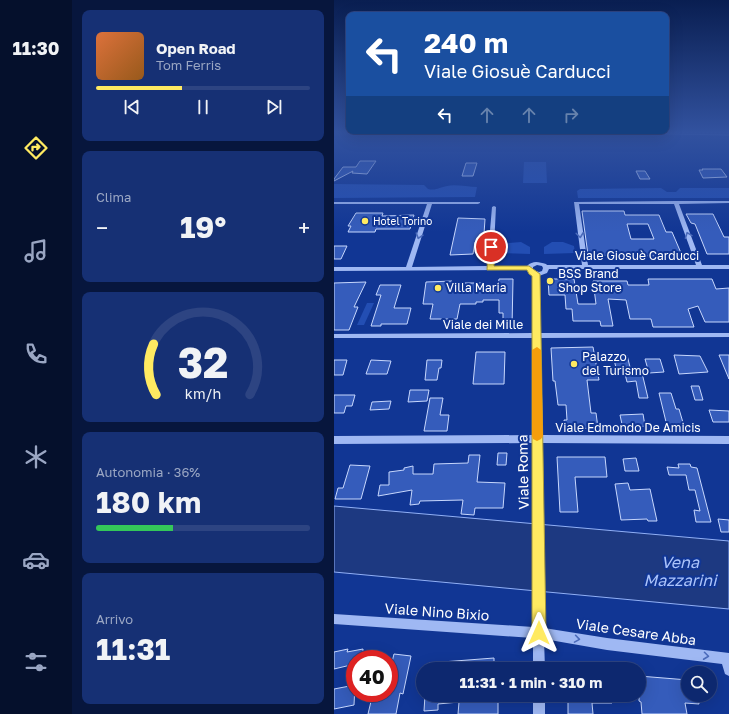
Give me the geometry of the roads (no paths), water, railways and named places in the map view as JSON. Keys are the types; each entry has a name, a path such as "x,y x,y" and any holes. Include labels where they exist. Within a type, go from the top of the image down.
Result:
{"street":[{"path":"676,202 700,267"},
{"path":"585,266 576,203 729,202"},
{"path":"334,203 478,203"},
{"path":"408,268 430,203"},
{"path":"490,268 494,207"},
{"name":"Viale Giosuè Carducci","path":"529,268 537,263 546,267 729,267"},
{"path":"334,269 529,268 532,273 536,274 544,273 546,267"},
{"name":"Viale Roma","path":"536,274 539,662"},
{"name":"Viale dei Mille","path":"334,336 729,335"},
{"name":"Viale Edmondo De Amicis","path":"334,440 729,440"},
{"name":"Viale Nino Bixio","path":"334,619 539,633"},
{"name":"Viale Cesare Abba","path":"539,633 728,663"},
{"path":"538,714 539,702"}],"water":[{"name":"Vena Mazzarini","path":"334,506 729,541 729,609 334,572"}],"place":[{"name":"Hotel Torino","path":"365,221"},
{"name":"BSS Brand Shop Store","path":"550,281"},
{"name":"Villa Maria","path":"438,288"},
{"name":"Palazzo del Turismo","path":"574,364"}]}
